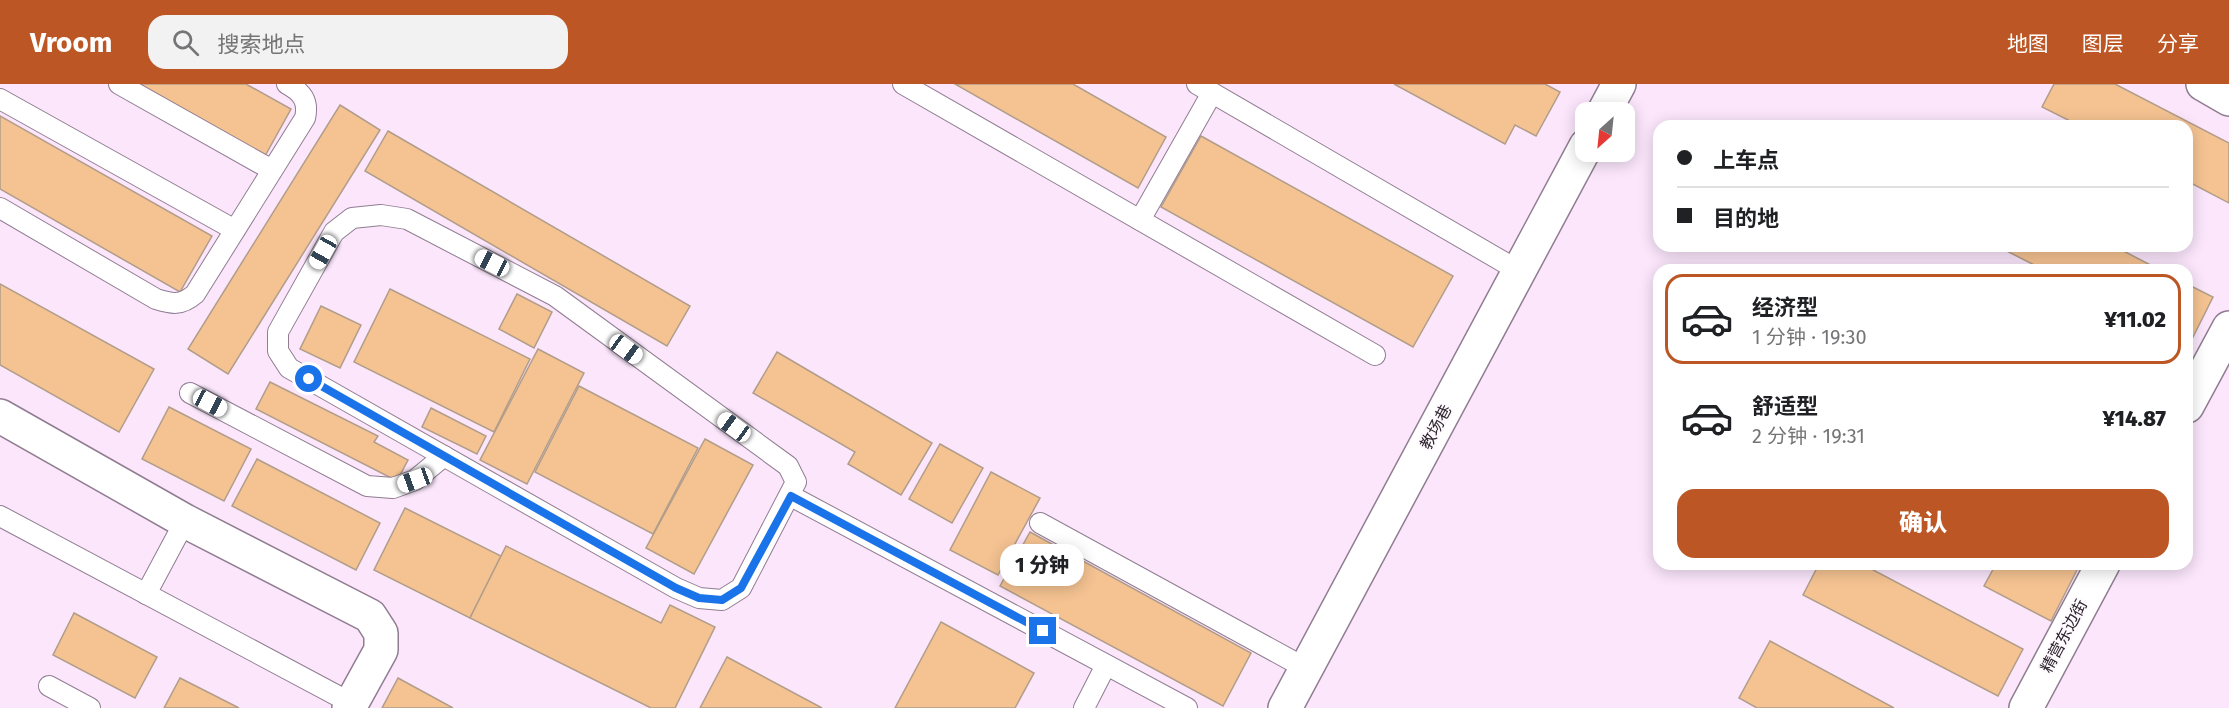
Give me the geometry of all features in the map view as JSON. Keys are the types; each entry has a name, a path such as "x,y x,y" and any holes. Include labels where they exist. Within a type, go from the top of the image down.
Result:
{"street":[{"path":"1609,102 1619,84"},
{"path":"2203,84 2229,99"},
{"name":"教场巷","path":"1285,708 1577,162"},
{"path":"2193,395 2229,327"},
{"path":"0,416 185,521 370,616 381,633 381,650 350,706"},
{"name":"精营东边街","path":"2026,708 2100,570"}],"lane":[{"path":"119,84 272,170"},
{"path":"0,208 156,298 172,304 186,302 195,294 305,118 307,108 303,97 287,84"},
{"path":"903,84 1375,356"},
{"path":"1140,220 1215,90 1519,271"},
{"path":"0,99 235,230"},
{"path":"381,215 407,219 555,297 788,466 796,482 791,496 741,588 722,600 699,598 676,588 444,456 289,368 278,351 278,332 334,232 352,218 381,215"},
{"path":"190,393 367,486 393,488 415,480 444,456"},
{"path":"791,496 1187,708"},
{"path":"0,516 350,706"},
{"path":"146,594 185,521"},
{"path":"1040,523 1307,669"},
{"path":"1083,708 1106,665"},
{"path":"49,686 90,708"}],"building":[{"path":"136,84 246,84 291,109 265,156"},
{"path":"955,84 1073,84 1166,137 1138,188"},
{"path":"1394,84 1545,84 1560,92 1536,136 1515,125 1505,144"},
{"path":"2054,84 2115,84 2185,120 2068,120 2042,107"},
{"path":"340,105 380,130 228,374 188,349"},
{"path":"0,116 212,236 180,292 0,189"},
{"path":"2193,124 2229,143 2229,203 2193,184"},
{"path":"388,131 690,306 667,346 365,171"},
{"path":"1201,136 1453,276 1413,347 1161,207"},
{"path":"2009,252 2126,252 2148,264 2032,264"},
{"path":"0,284 154,369 119,432 0,365"},
{"path":"2193,287 2213,297 2193,337"},
{"path":"390,289 530,359 494,432 354,362"},
{"path":"517,294 552,312 534,348 499,329"},
{"path":"321,306 361,325 340,368 300,349"},
{"path":"538,349 584,373 527,484 480,460"},
{"path":"777,352 932,443 901,495 848,464 855,452 753,393"},
{"path":"270,382 378,436 374,442 408,460 397,481 256,409"},
{"path":"579,386 698,448 653,534 535,472"},
{"path":"169,407 251,449 224,501 142,459"},
{"path":"431,408 486,436 477,454 422,427"},
{"path":"705,439 753,465 694,574 646,548"},
{"path":"940,444 983,468 952,523 909,499"},
{"path":"257,459 380,523 356,570 232,506"},
{"path":"991,472 1040,498 998,575 950,550"},
{"path":"405,508 501,556 470,618 374,570"},
{"path":"1030,532 1251,653 1223,706 1000,586"},
{"path":"506,546 661,623 670,605 715,627 675,708 651,708 470,618"},
{"path":"1816,570 1873,570 2023,649 1998,696 1803,595"},
{"path":"1993,570 2077,570 2051,621 1984,586"},
{"path":"74,613 157,657 135,698 53,655"},
{"path":"941,622 1034,673 1015,708 895,708"},
{"path":"1770,641 1894,708 1757,708 1739,698"},
{"path":"727,657 822,708 700,708"},
{"path":"180,678 239,708 164,708"},
{"path":"398,678 453,708 382,708"}],"route":[{"path":"309,379 676,588 699,598 722,600 741,588 791,496 1043,631"}]}
